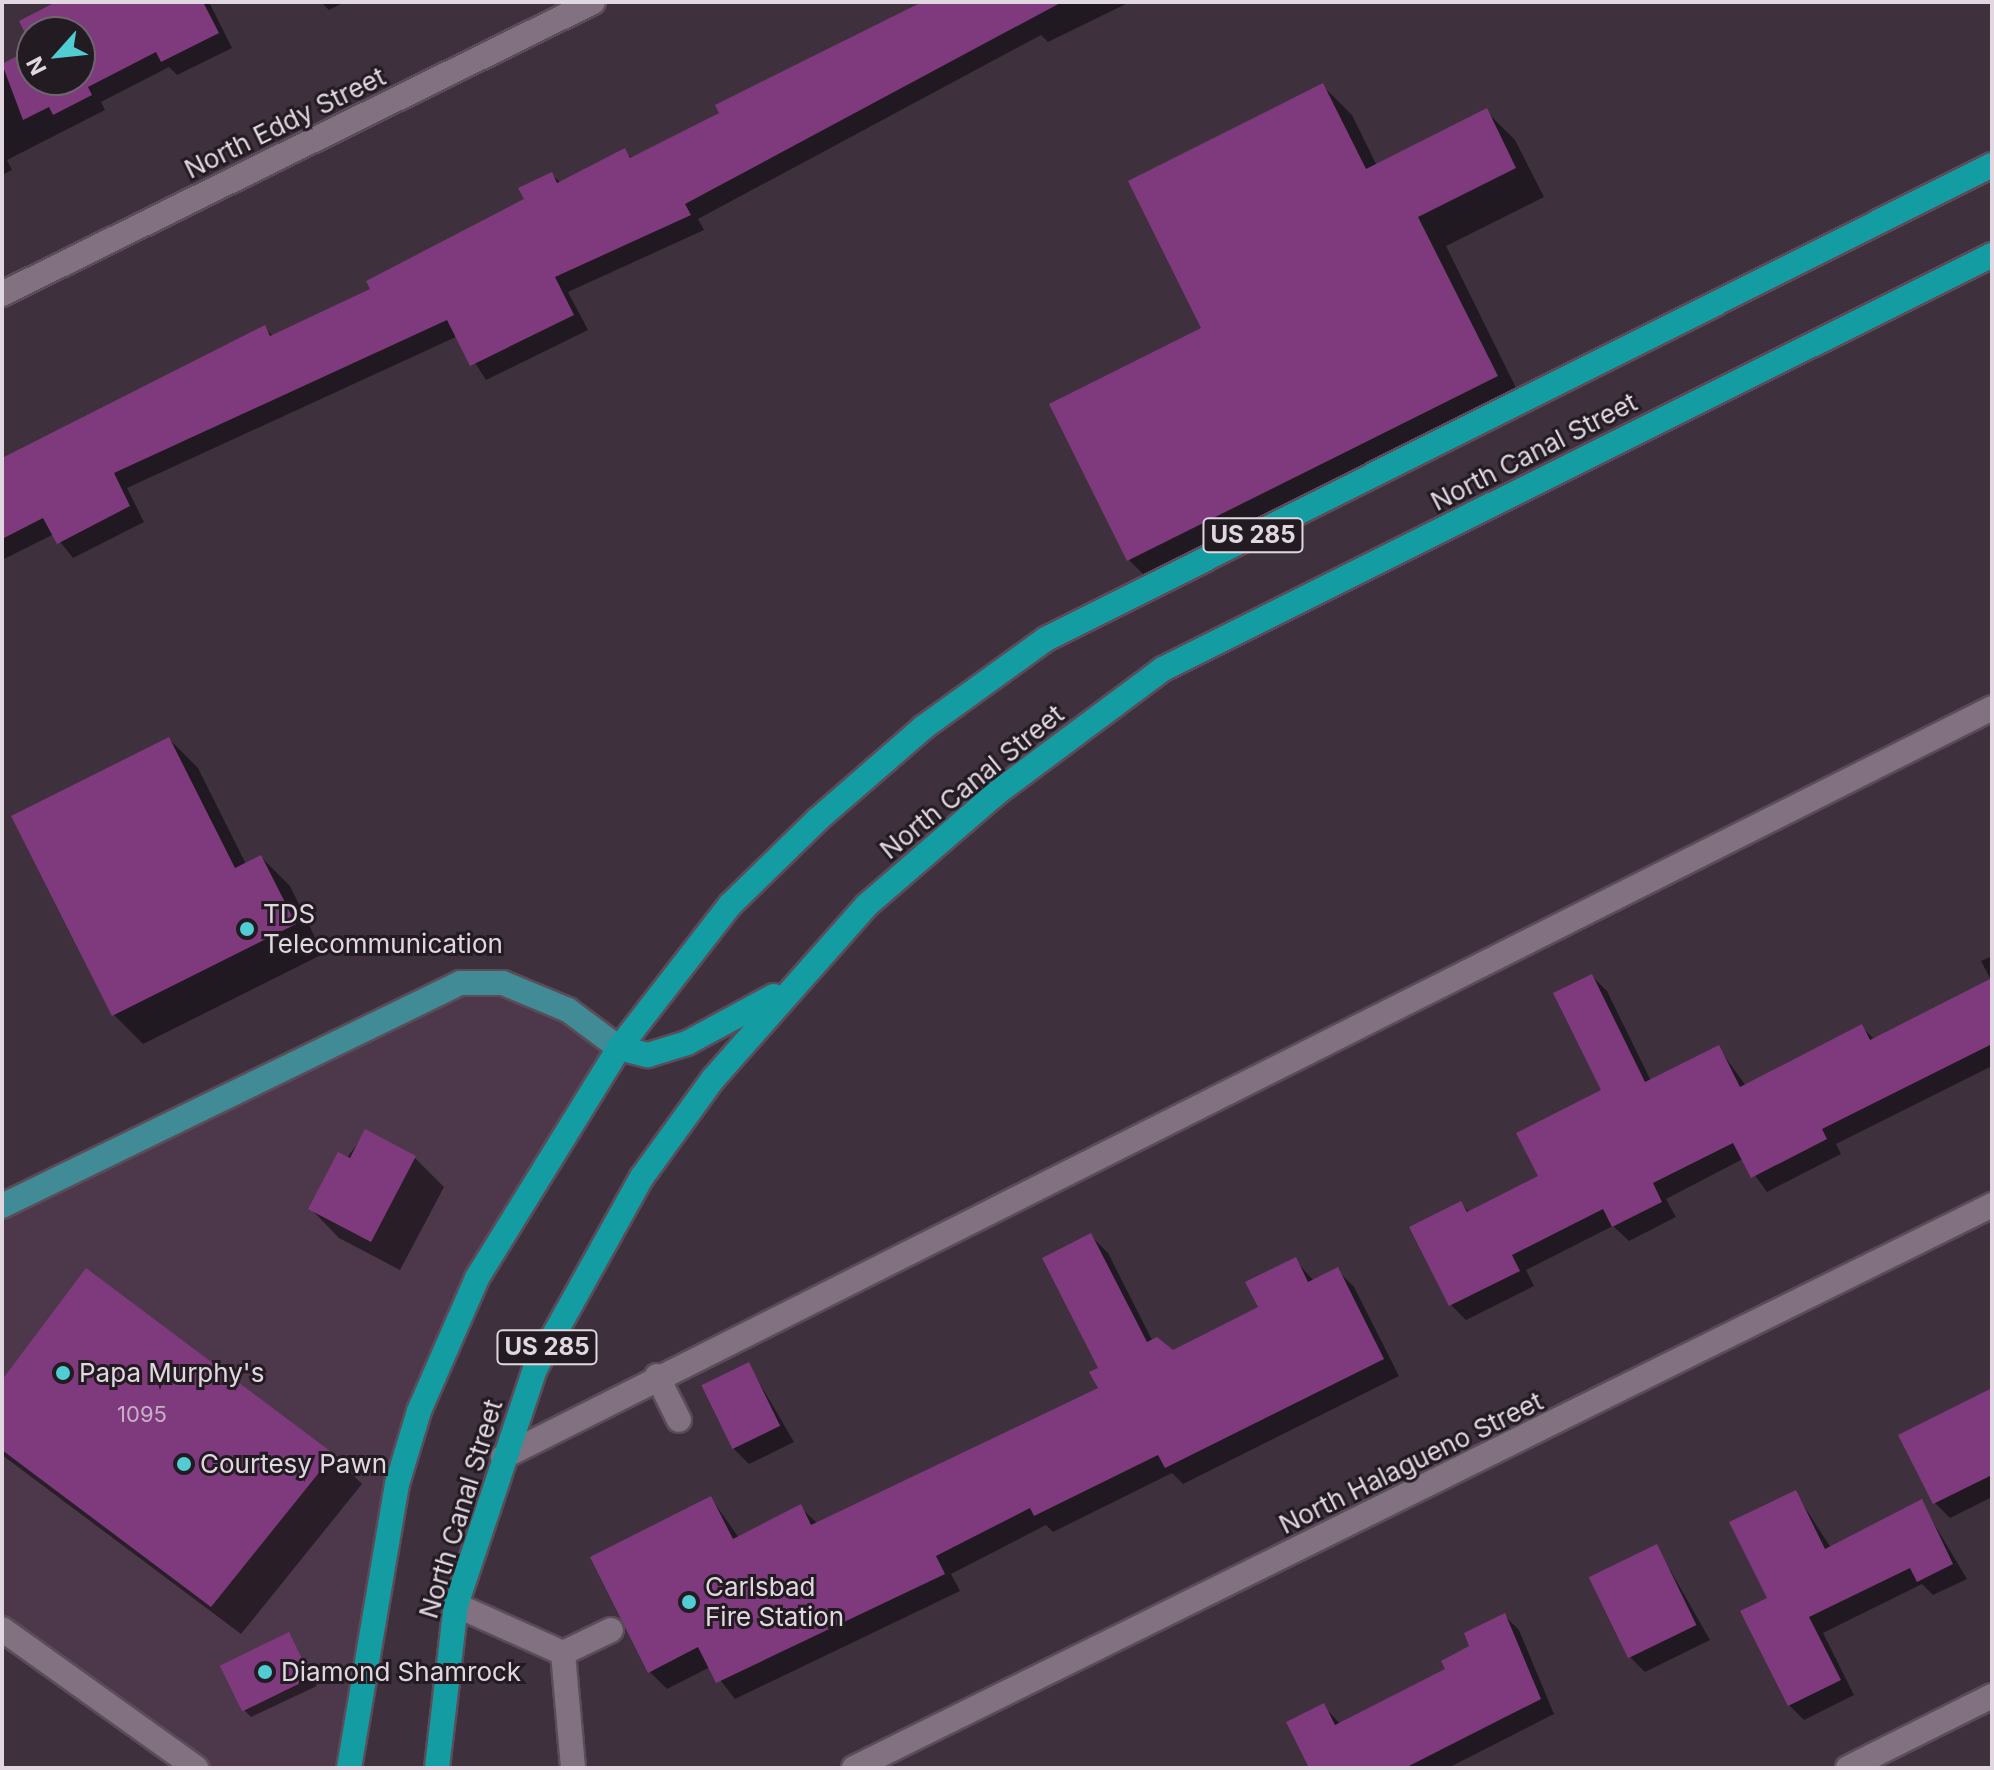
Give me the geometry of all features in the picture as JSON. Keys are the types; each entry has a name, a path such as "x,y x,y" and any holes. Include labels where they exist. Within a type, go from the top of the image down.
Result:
{"highway":[{"name":"North Canal Street","path":"349,1768 371,1608 419,1411 512,1214 619,1048 730,905 817,820 924,727 1046,639 1992,165"},
{"name":"North Canal Street","path":"437,1768 456,1605 503,1457 535,1369 642,1177 791,986 867,905 977,810 1163,669 1992,255"},
{"path":"619,1048 648,1055 687,1043 791,986"}],"main road":[{"path":"2,1206 460,983 503,983 568,1010 619,1048"}],"street":[{"name":"North Eddy Street","path":"2,294 593,2"},
{"path":"503,1457 657,1376 1992,708"},
{"name":"North Halagueno Street","path":"854,1768 1992,1205"},
{"path":"657,1376 679,1420"},
{"path":"456,1605 563,1653 611,1630"},
{"path":"2,1629 194,1767"},
{"path":"563,1653 573,1768"},
{"path":"1848,1768 1992,1696"}],"shaded area":[{"path":"503,983 619,1048 544,1159 419,1411 349,1768 196,1768 2,1629 2,1206 419,999"}],"building":[{"path":"56,2 203,2 219,33 161,62 156,52 96,83 96,16 29,16"},
{"path":"922,2 1062,2 685,204 691,215 555,277 574,315 470,366 447,320 114,473 130,506 57,544 43,518 2,539 2,458 265,325 270,336 370,289 366,281 524,199 518,188 552,172 557,183 625,148 630,158 719,113 715,105"},
{"path":"16,57 16,96 90,96 53,115 49,107 23,120 2,64"},
{"path":"1323,83 1366,169 1487,108 1516,168 1418,217 1498,376 1127,561 1049,404 1201,328 1128,181"},
{"path":"169,737 235,868 261,855 296,924 112,1016 11,816"},
{"path":"1592,974 1645,1082 1719,1045 1740,1087 1862,1024 1870,1040 1992,978 1992,1044 1822,1129 1827,1139 1751,1178 1733,1143 1653,1183 1662,1202 1612,1227 1603,1209 1512,1255 1520,1271 1449,1306 1409,1227 1461,1201 1467,1212 1538,1176 1516,1133 1601,1090 1553,993"},
{"path":"365,1129 416,1156 371,1242 308,1209 338,1152 350,1158"},
{"path":"1091,1233 1147,1342 1157,1337 1173,1350 1258,1307 1245,1282 1296,1257 1308,1282 1338,1267 1384,1359 1165,1468 1158,1455 1034,1516 1030,1508 936,1556 945,1574 716,1683 698,1647 648,1673 590,1557 711,1496 733,1539 801,1504 811,1525 1098,1388 1089,1372 1098,1368 1042,1258"},
{"path":"86,1268 334,1454 211,1607 2,1450 2,1380"},
{"path":"749,1362 780,1426 732,1449 701,1385"},
{"path":"1992,1388 1992,1475 1933,1504 1898,1435"},
{"path":"1796,1490 1825,1549 1922,1499 1953,1564 1917,1582 1910,1568 1809,1617 1841,1680 1788,1706 1740,1611 1767,1598 1729,1522"},
{"path":"1657,1544 1696,1625 1628,1658 1589,1577"},
{"path":"1505,1613 1541,1699 1405,1768 1309,1768 1286,1722 1324,1703 1335,1725 1445,1669 1441,1661 1469,1646 1464,1633"},
{"name":"Diamond Shamrock","path":"289,1632 311,1678 242,1712 220,1666"}],"place":[{"name":"TDS Telecommunication","path":"247,929"},
{"name":"Papa Murphy's","path":"63,1373"},
{"name":"Courtesy Pawn","path":"184,1464"},
{"name":"Carlsbad Fire Station","path":"689,1602"},
{"name":"Diamond Shamrock","path":"265,1672"}]}
